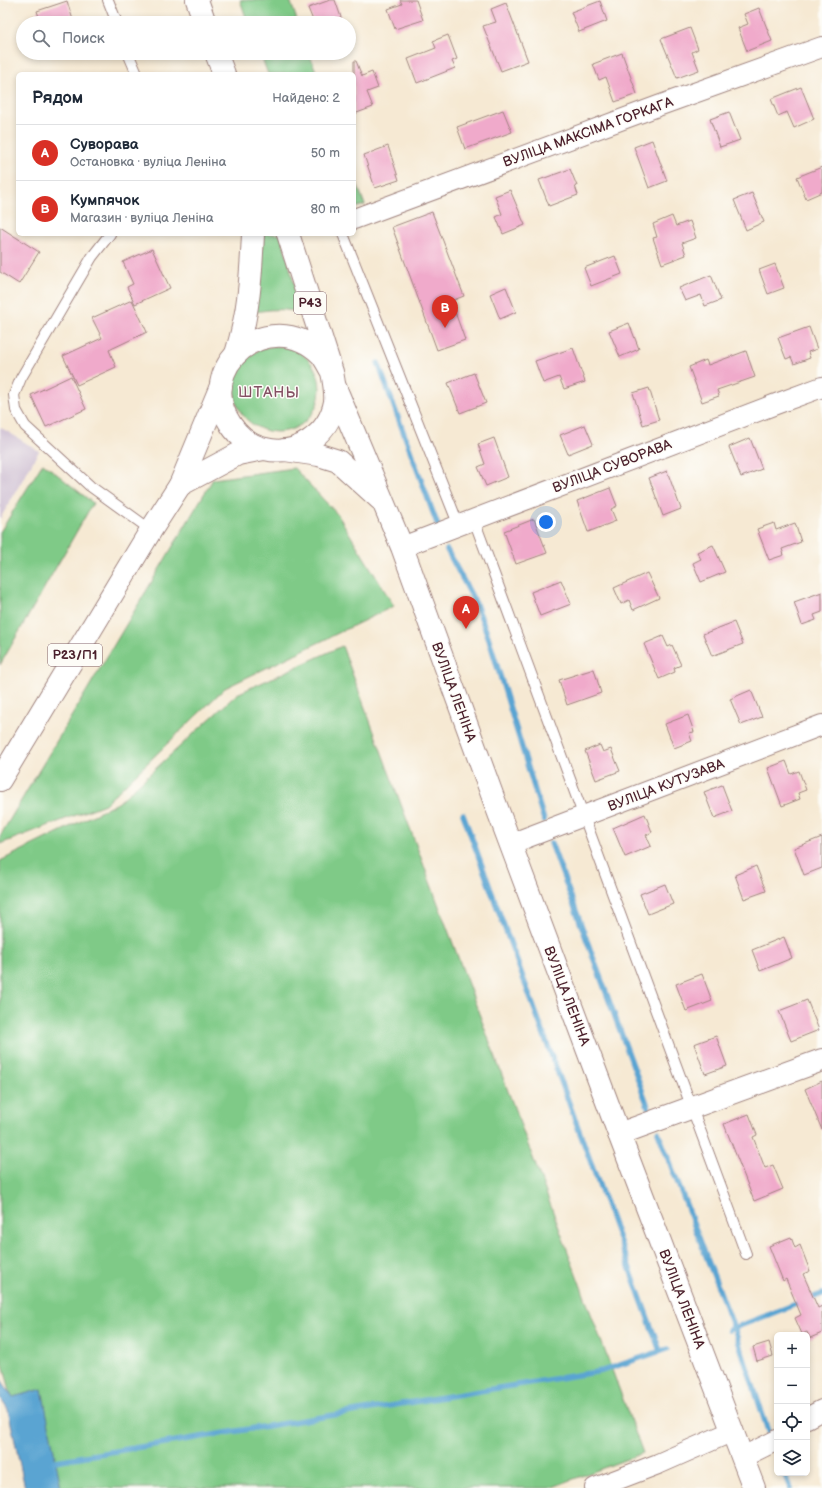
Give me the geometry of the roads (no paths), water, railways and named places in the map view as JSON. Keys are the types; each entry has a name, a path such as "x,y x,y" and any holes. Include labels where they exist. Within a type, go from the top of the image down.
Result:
{"main road":[{"path":"197,0 203,16"},
{"path":"219,60 223,72"},
{"name":"Р43","path":"236,354 244,328 250,287 253,236"},
{"name":"ВУЛІЦА ЛЕНІНА","path":"289,236 334,380 402,547 510,844 754,1488"},
{"name":"Р43","path":"270,336 289,336 307,343 322,356 334,380 335,402 331,416 323,429 313,439 299,446 275,450 249,442 236,432 226,418 221,402 221,385 226,368 236,354 251,342 270,336"},
{"name":"Р23/П1","path":"0,780 151,530 180,485 221,385"},
{"name":"Р23/П1","path":"180,485 238,454 275,450"},
{"name":"ВУЛІЦА ЛЕНІНА","path":"275,450 320,455 338,462 384,502"},
{"path":"619,1134 822,1060"}],"street":[{"name":"ВУЛІЦА МАКСІМА ГОРКАГА","path":"356,218 822,47"},
{"name":"ВУЛІЦА СУВОРАВА","path":"402,547 822,387"},
{"name":"ВУЛІЦА КУТУЗАВА","path":"510,844 822,725"},
{"path":"810,1416 822,1410"},
{"path":"595,1488 658,1464 733,1431"},
{"path":"743,1457 774,1442"}],"lane":[{"path":"108,0 114,16"},
{"path":"131,60 136,72"},
{"path":"108,236 92,257 21,378 14,395 16,410 25,426 90,486 151,530"},
{"path":"344,236 466,523 584,817 746,1254"}],"water":[{"path":"0,1378 13,1397 42,1389 61,1488 25,1488 8,1410 0,1398"}],"waterway":[{"path":"378,363 438,526"},
{"path":"447,550 476,604 488,636 544,820"},
{"path":"463,814 660,1351"},
{"path":"551,843 649,1109"},
{"path":"658,1132 734,1328 769,1434"},
{"path":"729,1330 822,1294"},
{"path":"49,1462 602,1371 667,1349"},
{"path":"785,1476 790,1488"}],"place":[{"name":"Кумпячок","path":"445,328"},
{"name":"Суворава","path":"466,629"}],"district":[{"name":"ШТАНЫ","path":"269,392"}]}
